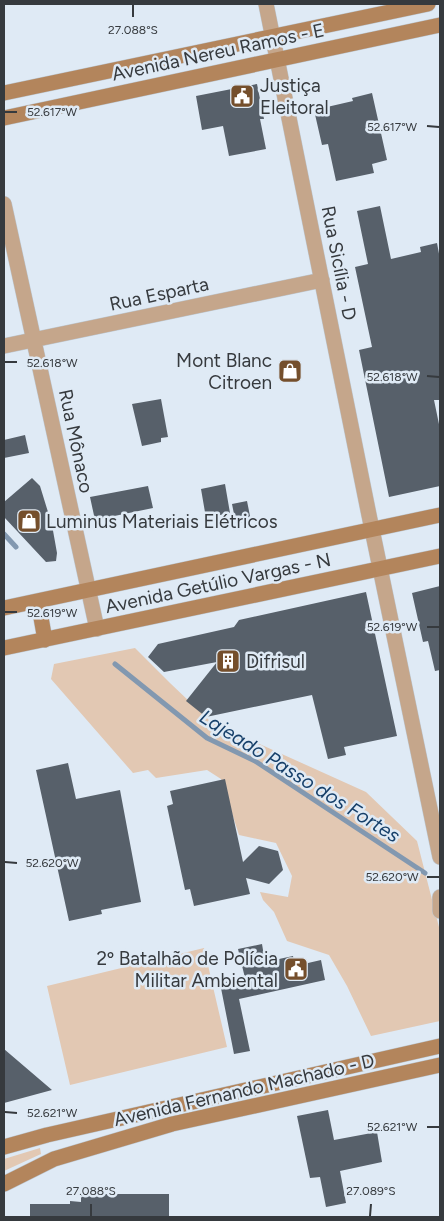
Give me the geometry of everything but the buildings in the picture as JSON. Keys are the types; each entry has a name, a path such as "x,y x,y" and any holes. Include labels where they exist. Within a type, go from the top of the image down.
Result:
{"street":[{"name":"Rua Sicília - D","path":"266,4 440,857"},
{"name":"Avenida Nereu Ramos - E","path":"4,93 428,4"},
{"name":"Avenida Nereu Ramos - E","path":"4,118 440,26"},
{"path":"107,71 112,95"},
{"name":"Rua Mônaco","path":"4,204 97,629"},
{"name":"Rua Esparta","path":"4,346 322,280"},
{"name":"Avenida Getúlio Vargas - N","path":"4,608 440,515"},
{"name":"Avenida Getúlio Vargas - N","path":"4,648 440,556"},
{"path":"38,600 46,640"},
{"path":"440,897 440,911"},
{"name":"Avenida Fernando Machado - D","path":"4,1147 47,1135 440,1046"},
{"name":"Avenida Fernando Machado - D","path":"4,1184 54,1159 172,1124 440,1065"},
{"path":"134,1116 138,1134"}],"shaded area":[{"path":"135,648 211,722 366,792 417,841 440,931 440,1021 371,1036 347,986 329,955 287,941 274,912 263,900 260,892 288,897 292,876 276,843 239,835 221,779 207,770 156,778 148,770 133,773 51,679 54,664"},
{"path":"204,948 227,1047 70,1085 47,986"},
{"path":"40,1148 41,1154 4,1171 4,1159"}],"waterway":[{"name":"Lajeado Passo dos Fortes","path":"4,534 16,547"},
{"name":"Lajeado Passo dos Fortes","path":"115,664 207,738 255,761 425,873"}],"place":[{"name":"Justiça Eleitoral","path":"242,96"},
{"name":"Mont Blanc Citroen","path":"290,371"},
{"name":"Luminus Materiais Elétricos","path":"29,521"},
{"name":"Difrisul","path":"228,661"},
{"name":"2º Batalhão de Polícia Militar Ambiental","path":"296,969"}]}
